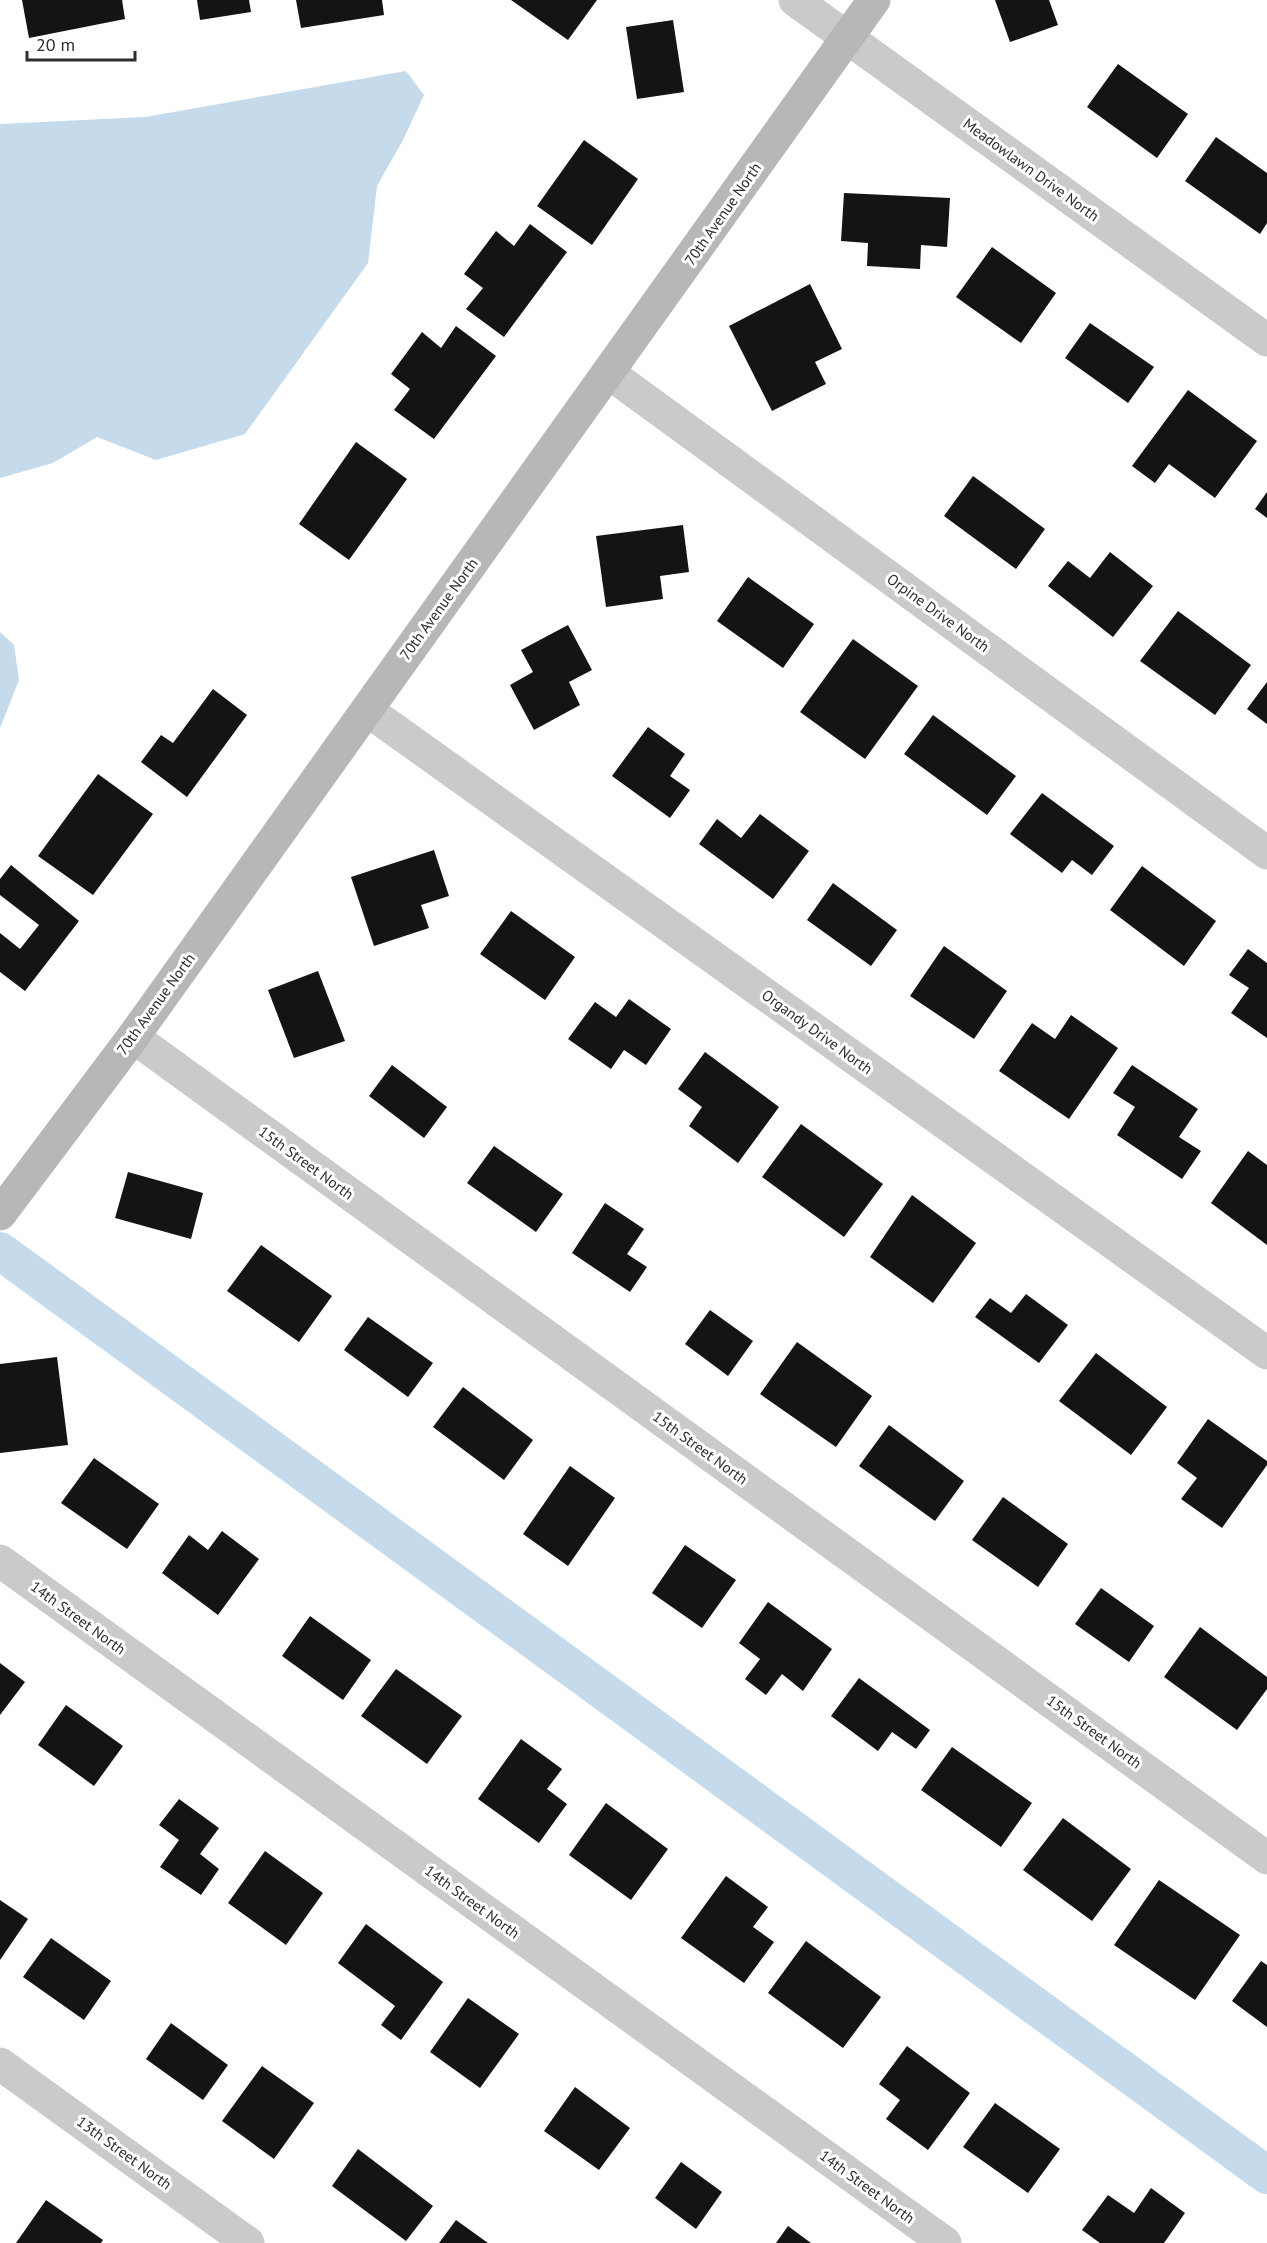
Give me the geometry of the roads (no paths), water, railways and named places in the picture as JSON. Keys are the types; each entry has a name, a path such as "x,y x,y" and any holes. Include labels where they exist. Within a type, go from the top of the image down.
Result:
{"street":[{"name":"Meadowlawn Drive North","path":"795,0 1267,340"},
{"name":"70th Avenue North","path":"4,1209 133,1037 874,0"},
{"name":"Orpine Drive North","path":"609,373 1267,853"},
{"name":"Organdy Drive North","path":"366,710 1267,1353"},
{"name":"15th Street North","path":"133,1037 1267,1858"},
{"name":"14th Street North","path":"0,1562 945,2243"},
{"name":"13th Street North","path":"0,2064 248,2243"}],"water":[{"path":"406,71 424,95 403,140 377,186 368,263 245,434 156,460 97,437 53,463 0,478 0,124 145,117"},
{"path":"0,632 14,645 19,680 0,728"}],"waterway":[{"path":"0,1251 1267,2175"}]}
